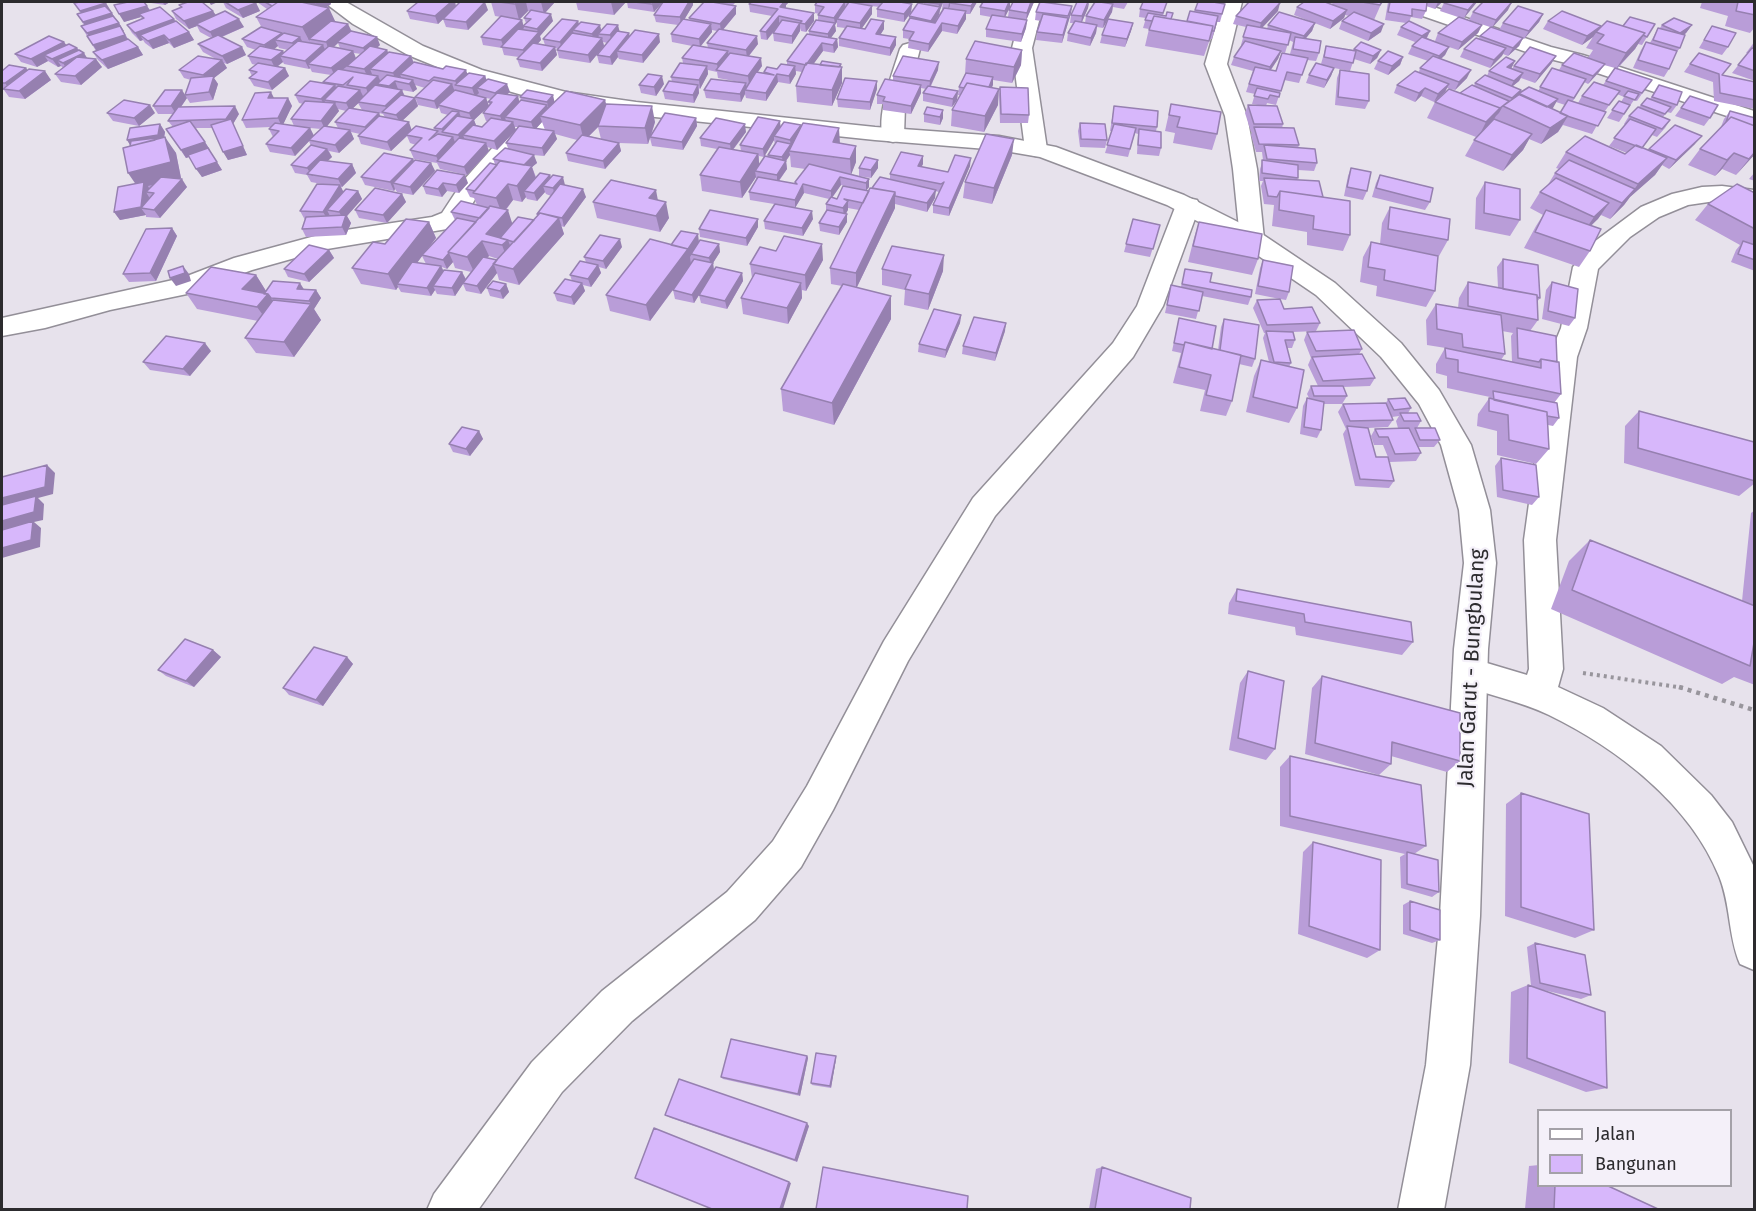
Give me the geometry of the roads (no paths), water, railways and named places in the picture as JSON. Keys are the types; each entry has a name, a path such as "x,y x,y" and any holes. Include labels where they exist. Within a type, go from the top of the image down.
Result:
{"street":[{"name":"Jalan Garut - Bungbulang","path":"334,2 352,15 427,55 503,83 571,100 1036,148 1138,184 1222,221 1326,288 1396,357 1432,403 1456,445 1478,534 1480,575 1469,649 1470,673 1460,916 1448,1065 1420,1209"},
{"path":"1034,2 1022,48 1036,148"},
{"path":"1232,2 1216,64 1236,116 1245,169 1252,239"},
{"path":"1401,2 1545,52 1576,59 1755,118"},
{"path":"893,135 894,106 910,49"},
{"path":"2,327 187,285 243,264 326,241 438,224 452,218 471,186 520,131 538,133 571,100"},
{"path":"1542,682 1540,540 1563,357 1574,328 1587,267 1621,232 1650,212 1680,199 1702,194 1722,193 1755,197"},
{"path":"450,1209 548,1077 618,1006 741,906 787,854 820,798 896,651 984,507 1123,350 1142,322 1188,205"},
{"path":"1470,673 1542,682 1633,748 1672,781 1705,814 1730,854 1747,897 1755,950"}]}
